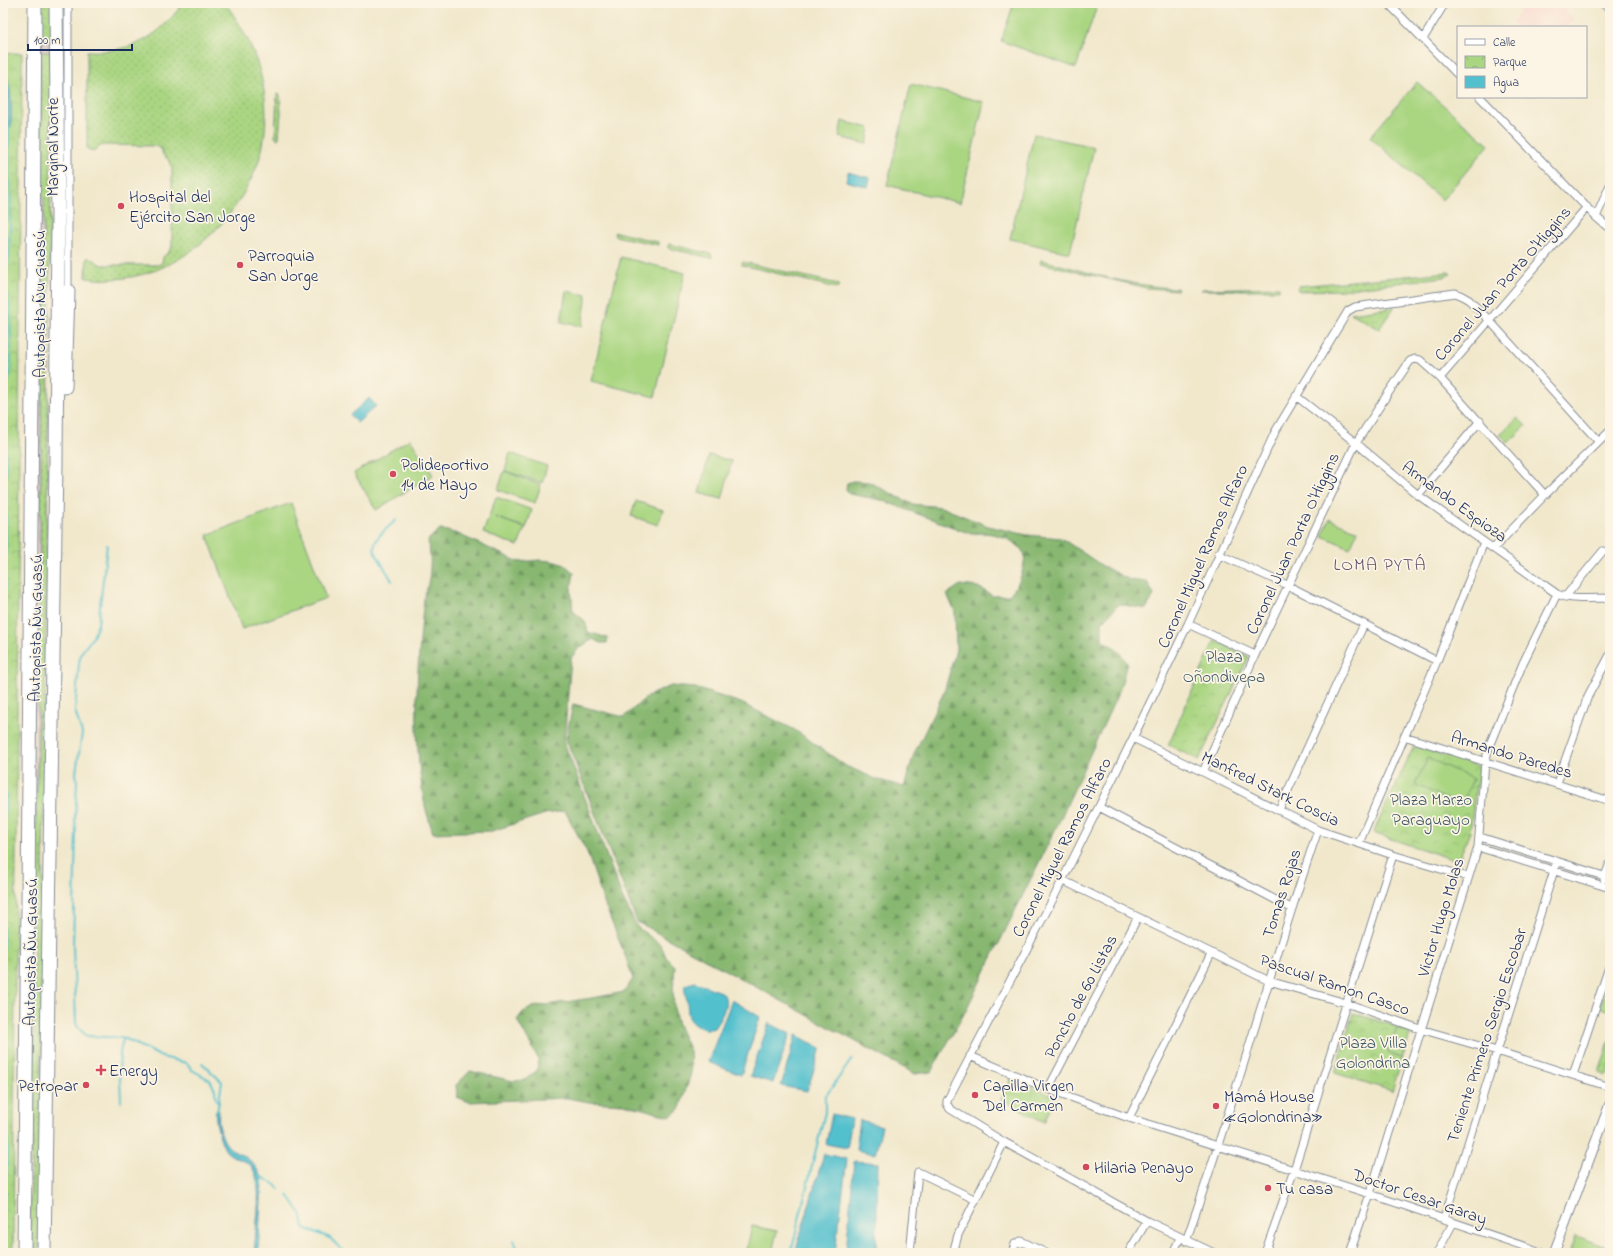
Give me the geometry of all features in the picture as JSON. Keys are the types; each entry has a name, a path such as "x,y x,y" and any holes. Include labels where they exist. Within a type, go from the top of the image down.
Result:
{"highway":[{"name":"Autopista Ñu Guasú","path":"24,1253 35,3"},
{"name":"Autopista Ñu Guasú","path":"44,1253 56,462 58,217 56,3"},
{"path":"56,462 65,414 68,291"}],"street":[{"name":"Marginal Norte","path":"68,3 68,291"},
{"path":"1388,3 1457,74"},
{"path":"1423,39 1445,3"},
{"path":"1602,3 1610,10"},
{"path":"1481,98 1587,208 1610,229"},
{"name":"Coronel Juan Porta O'Higgins","path":"1596,217 1610,185"},
{"name":"Coronel Juan Porta O'Higgins","path":"1203,772 1255,656 1356,443 1410,361 1415,359 1423,362 1440,378 1587,208"},
{"name":"Coronel Miguel Ramos Alfaro","path":"1004,1142 950,1109 947,1101 1054,897 1133,738 1188,624 1218,554 1275,432 1348,311 1351,308 1455,293 1469,300 1489,320 1599,442"},
{"path":"1440,378 1545,495"},
{"name":"Armando Espioza","path":"1296,396 1356,443 1418,495 1557,594 1565,597 1580,599 1610,598"},
{"path":"1418,495 1480,421"},
{"path":"1494,548 1610,431"},
{"path":"1359,843 1437,661 1484,542"},
{"path":"1565,597 1604,551"},
{"path":"1218,554 1289,586 1437,661"},
{"name":"Victor Hugo Molas","path":"1350,1253 1370,1194 1420,1029 1478,847 1485,762 1490,744 1520,670 1557,594"},
{"path":"1188,624 1255,656"},
{"path":"1279,810 1364,624"},
{"path":"1557,783 1588,696 1610,655"},
{"name":"Armando Paredes","path":"1404,736 1557,783 1610,801"},
{"name":"Manfred Stark Coscia","path":"1133,738 1318,830 1393,855 1468,877"},
{"path":"1099,807 1291,908"},
{"name":"Tomas Rojas","path":"1173,1253 1183,1239 1217,1146 1291,908 1318,830"},
{"path":"1480,837 1608,877"},
{"path":"1478,847 1606,886 1610,862"},
{"path":"1265,1253 1294,1170 1393,855"},
{"name":"Teniente Primero Sergio Escobar","path":"1444,1219 1557,861"},
{"name":"Pascual Ramon Casco","path":"1062,880 1269,981 1346,1003 1420,1029 1497,1051 1610,1087"},
{"name":"Poncho de 60 Listas","path":"1048,1089 1138,917"},
{"path":"1129,1118 1211,954"},
{"path":"1573,1075 1610,964"},
{"name":"Doctor Cesar Garay","path":"970,1056 1048,1089 1129,1118 1370,1194 1544,1253"},
{"path":"1554,1253 1610,1104"},
{"path":"953,1253 958,1235 974,1200 1004,1142 1147,1221 1214,1253"},
{"path":"910,1253 918,1172 974,1200"},
{"path":"1128,1253 1147,1221"},
{"path":"1437,1253 1453,1223"},
{"path":"1012,1253 1015,1244 1021,1241 1046,1253"}],"shaded area":[{"path":"40,3 51,3 50,360 39,1253 29,1253 39,359"},
{"path":"1525,3 1570,3 1565,12 1574,18 1569,26 1515,26 1512,24"}],"green space":[{"path":"40,3 52,3 52,40 40,40"},
{"path":"183,3 225,3 245,35 259,70 264,88 266,107 266,126 263,145 258,161 250,182 236,205 223,222 192,251 174,262 154,271 113,279 86,278 87,258 94,259 102,265 158,265 162,263 163,257 170,251 172,246 172,168 168,159 163,155 161,149 157,146 104,145 100,146 95,151 87,149 87,51 117,49 142,41 153,35 164,26"},
{"path":"1014,3 1098,3 1076,68 1001,41"},
{"path":"40,52 52,52 39,1253 29,1253 34,1066 34,886 38,749 44,199 42,194"},
{"path":"22,53 13,1253 3,1253 3,54"},
{"path":"1417,82 1489,145 1442,200 1370,137"},
{"path":"911,84 984,102 960,203 887,185"},
{"path":"277,94 280,95 281,113 278,139 275,137"},
{"path":"842,121 870,128 867,144 839,137"},
{"path":"1034,134 1094,147 1070,253 1010,239"},
{"path":"616,232 658,242 658,245 615,236 614,233"},
{"path":"669,244 711,254 712,257 710,258 668,248"},
{"path":"621,257 685,273 655,397 591,381"},
{"path":"1041,260 1125,282 1177,288 1178,290 1147,288 1040,263"},
{"path":"743,262 838,284 839,286 837,288 742,265"},
{"path":"1449,272 1451,274 1443,277 1341,290 1299,291 1297,289 1299,286"},
{"path":"1279,287 1279,290 1201,290 1202,289"},
{"path":"566,291 587,295 582,326 561,322"},
{"path":"1394,307 1379,329 1351,313"},
{"path":"1518,418 1526,426 1508,443 1500,434"},
{"name":"Polideportivo 14 de Mayo","path":"410,439 433,475 376,510 354,473"},
{"path":"510,453 547,466 542,483 505,471"},
{"path":"709,455 732,461 722,499 699,493"},
{"path":"504,471 541,485 535,503 498,490"},
{"path":"853,481 869,482 912,504 941,507 988,526 1027,535 1061,538 1104,567 1130,580 1147,582 1154,595 1146,609 1119,604 1102,622 1102,640 1117,649 1127,663 1120,689 1059,822 964,1014 931,1072 915,1074 637,922 566,739 573,704 624,717 643,700 654,693 671,686 695,688 741,703 795,730 846,766 876,779 904,787 914,754 944,692 956,650 955,612 947,594 960,585 978,587 993,596 1009,595 1021,577 1025,555 1017,545 1001,536 983,533 971,534 881,500 849,494 846,489 847,483"},
{"path":"496,497 532,510 526,528 495,517 525,528 518,546 483,533"},
{"path":"636,501 663,510 658,525 631,516"},
{"path":"291,503 326,598 242,629 207,535"},
{"path":"1330,519 1358,531 1350,548 1322,536"},
{"path":"440,529 458,534 519,562 540,560 552,561 565,565 574,573 571,589 573,611 585,621 588,632 608,638 607,643 600,643 593,639 579,648 571,658 564,742 623,899 637,927 661,945 666,957 675,966 673,991 674,1008 678,1025 690,1051 691,1073 680,1108 671,1116 624,1104 589,1102 567,1098 469,1102 457,1097 456,1085 470,1071 513,1081 525,1080 537,1070 539,1060 517,1020 523,1012 533,1007 624,992 633,979 587,852 565,811 545,814 492,831 433,833 425,805 420,776 417,700 419,649 424,598 430,569 428,540"},
{"name":"Plaza Oñondivepa","path":"1215,640 1249,657 1199,760 1168,745"},
{"name":"Plaza Marzo Paraguayo","path":"1414,746 1479,766 1470,832 1458,861 1373,833"},
{"path":"1428,758 1473,779 1461,806 1415,784"},
{"path":"1610,980 1610,1011 1600,1007"},
{"name":"Plaza Villa Golondrina","path":"1353,1013 1411,1031 1392,1091 1335,1073"},
{"path":"1397,1028 1411,1033 1402,1058 1388,1053"},
{"path":"1610,1038 1610,1068 1607,1076 1599,1073"},
{"path":"1011,1079 1056,1097 1044,1122 1001,1099"},
{"path":"752,1226 777,1231 772,1253 746,1253"},
{"path":"1575,1236 1605,1246 1602,1253 1580,1253 1570,1250"}],"water":[{"path":"3,63 8,78 10,94 11,127 8,126 8,101 3,78"},
{"path":"848,172 870,178 868,187 846,181"},
{"path":"369,398 376,406 357,423 350,415"},
{"path":"695,982 723,993 725,997 726,1002 724,1011 714,1028 706,1029 699,1027 690,1020 685,985"},
{"path":"732,1000 760,1017 741,1075 708,1062"},
{"path":"769,1023 790,1034 773,1083 750,1076"},
{"path":"796,1035 821,1048 807,1091 781,1086"},
{"path":"216,1111 219,1111 219,1126 222,1137 232,1150 246,1157 252,1163 257,1169 262,1181 258,1253 254,1253 258,1203 258,1184 256,1176 254,1170 248,1163 227,1152 225,1149 217,1126"},
{"path":"832,1114 852,1119 847,1148 826,1144"},
{"path":"860,1120 882,1126 875,1154 856,1150"},
{"path":"824,1154 847,1159 835,1253 795,1253"},
{"path":"854,1161 878,1163 876,1253 846,1253"}],"waterway":[{"path":"3,687 6,530 5,396 11,369 10,309 5,285 9,254 11,195 9,178 9,124"},
{"path":"392,581 375,552 374,547 381,534 396,520"},
{"path":"107,545 98,624 93,637 81,653 75,711 82,733 76,773 77,783 75,820 73,946 76,1022 78,1028 87,1036 124,1038 162,1057 187,1063 192,1070 210,1080 215,1090 216,1099 219,1103"},
{"path":"3,779 6,796 3,835"},
{"path":"3,921 3,947"},
{"path":"121,1102 120,1052 124,1038"},
{"path":"3,1046 8,1147 3,1212"},
{"path":"791,1253 825,1112 825,1097 852,1059"},
{"path":"202,1063 222,1082 217,1113"},
{"path":"260,1176 274,1184 279,1189"},
{"path":"288,1195 302,1215 304,1228 330,1238 345,1253"},
{"path":"514,1240 519,1253"}],"place":[{"name":"Hospital del Ejército San Jorge","path":"121,206"},
{"name":"Parroquia San Jorge","path":"240,265"},
{"name":"Polideportivo 14 de Mayo","path":"393,474"},
{"name":"Energy","path":"101,1070"},
{"name":"Petropar","path":"86,1085"},
{"name":"Capilla Virgen Del Carmen","path":"975,1095"},
{"name":"Mamá House «Golondrina»","path":"1216,1106"},
{"name":"Hilaria Penayo","path":"1086,1167"},
{"name":"Tu casa","path":"1268,1188"}],"district":[{"name":"LOMA PYTÁ","path":"1380,564"}]}
